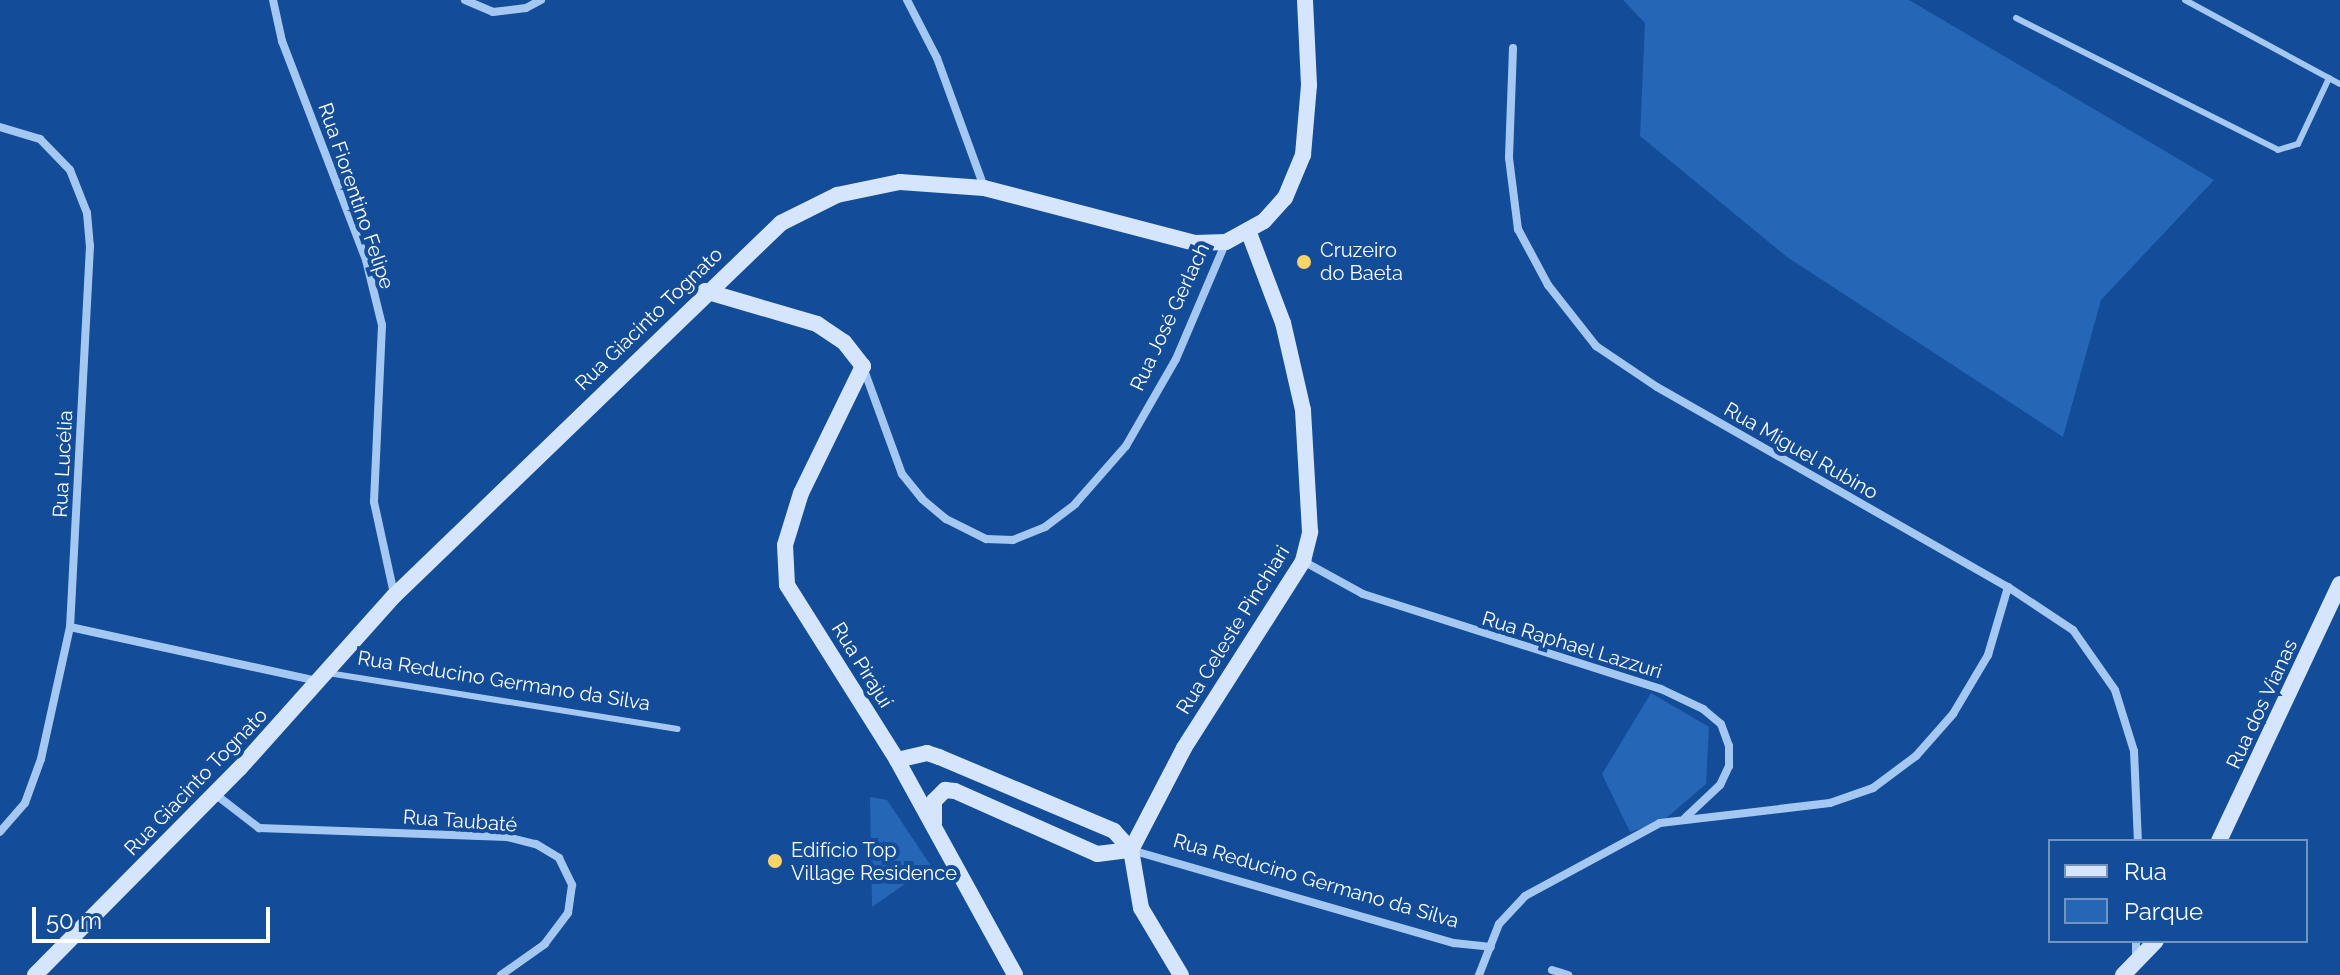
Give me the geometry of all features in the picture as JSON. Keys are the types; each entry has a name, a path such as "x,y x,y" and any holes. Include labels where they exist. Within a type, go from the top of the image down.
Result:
{"main road":[{"name":"Rua Giacinto Tognato","path":"35,975 215,794 394,596 705,291 781,223 837,195 900,182 984,188 1160,236 1226,242 1249,233 1285,198 1303,155 1309,85 1305,0"},
{"name":"Rua Celeste Pinchiari","path":"1131,850 1184,748 1303,561 1312,498 1303,410 1283,323 1249,233"},
{"name":"Rua José Gerlach","path":"705,291 817,324 844,342 863,366"},
{"name":"Rua Pirajuí","path":"863,366 801,493 785,545 787,585 897,760 1015,975"},
{"name":"Rua dos Vianas","path":"2220,839 2333,615 2340,584"},
{"name":"Rua Reducino Germano da Silva","path":"897,760 927,753 939,757 1114,831 1131,850"},
{"name":"Rua Reducino Germano da Silva","path":"936,833 932,809 945,790 1097,854 1131,850"},
{"path":"1131,850 1141,908 1181,975"},
{"path":"2129,970 2154,943"}],"street":[{"name":"Rua Fiorentino Felipe","path":"273,0 282,41 366,260 382,325 374,502 394,596"},
{"path":"465,0 493,12 526,8 541,0"},
{"path":"907,0 937,58 984,188"},
{"name":"Rua Miguel Rubino","path":"1513,48 1509,158 1518,229 1548,285 1596,346 1657,387 2008,587 2073,630 2115,690 2134,751 2138,839"},
{"name":"Rua Lucélia","path":"0,127 40,139 57,154 70,170 87,213 70,627 41,759 25,803 0,832"},
{"name":"Rua José Gerlach","path":"863,366 902,474 922,499 946,519 986,539 1013,540 1045,527 1075,504 1126,446 1176,359 1226,242"},
{"name":"Rua Raphael Lazzuri","path":"1303,561 1363,594 1661,689 1703,709 1721,724 1729,746 1729,766 1720,785 1684,819"},
{"path":"1479,975 1499,924 1525,896 1660,823 1830,803 1873,788 1916,756 1953,714 1988,655 2008,587"},
{"name":"Rua Reducino Germano da Silva","path":"70,627 321,677"},
{"name":"Rua Taubaté","path":"215,794 259,828 507,837 536,844 559,858 572,885 568,913 545,944 501,975"},
{"name":"Rua Reducino Germano da Silva","path":"1131,850 1454,943 1491,947"},
{"path":"2129,970 2136,943"},
{"path":"1552,970 1568,975"}],"lane":[{"path":"2185,0 2340,84"},
{"path":"2016,18 2278,150 2298,144 2329,78"},
{"name":"Rua Reducino Germano da Silva","path":"321,677 678,729"}],"green space":[{"path":"1623,0 1909,0 2214,180 2101,300 2063,437 1787,257 1640,136 1645,23"},
{"path":"1651,693 1709,727 1706,784 1664,820 1630,832 1602,774"},
{"path":"870,797 887,800 931,866 872,907"}],"place":[{"name":"Cruzeiro do Baeta","path":"1304,262"},
{"name":"Edifício Top Village Residence","path":"775,861"}]}
